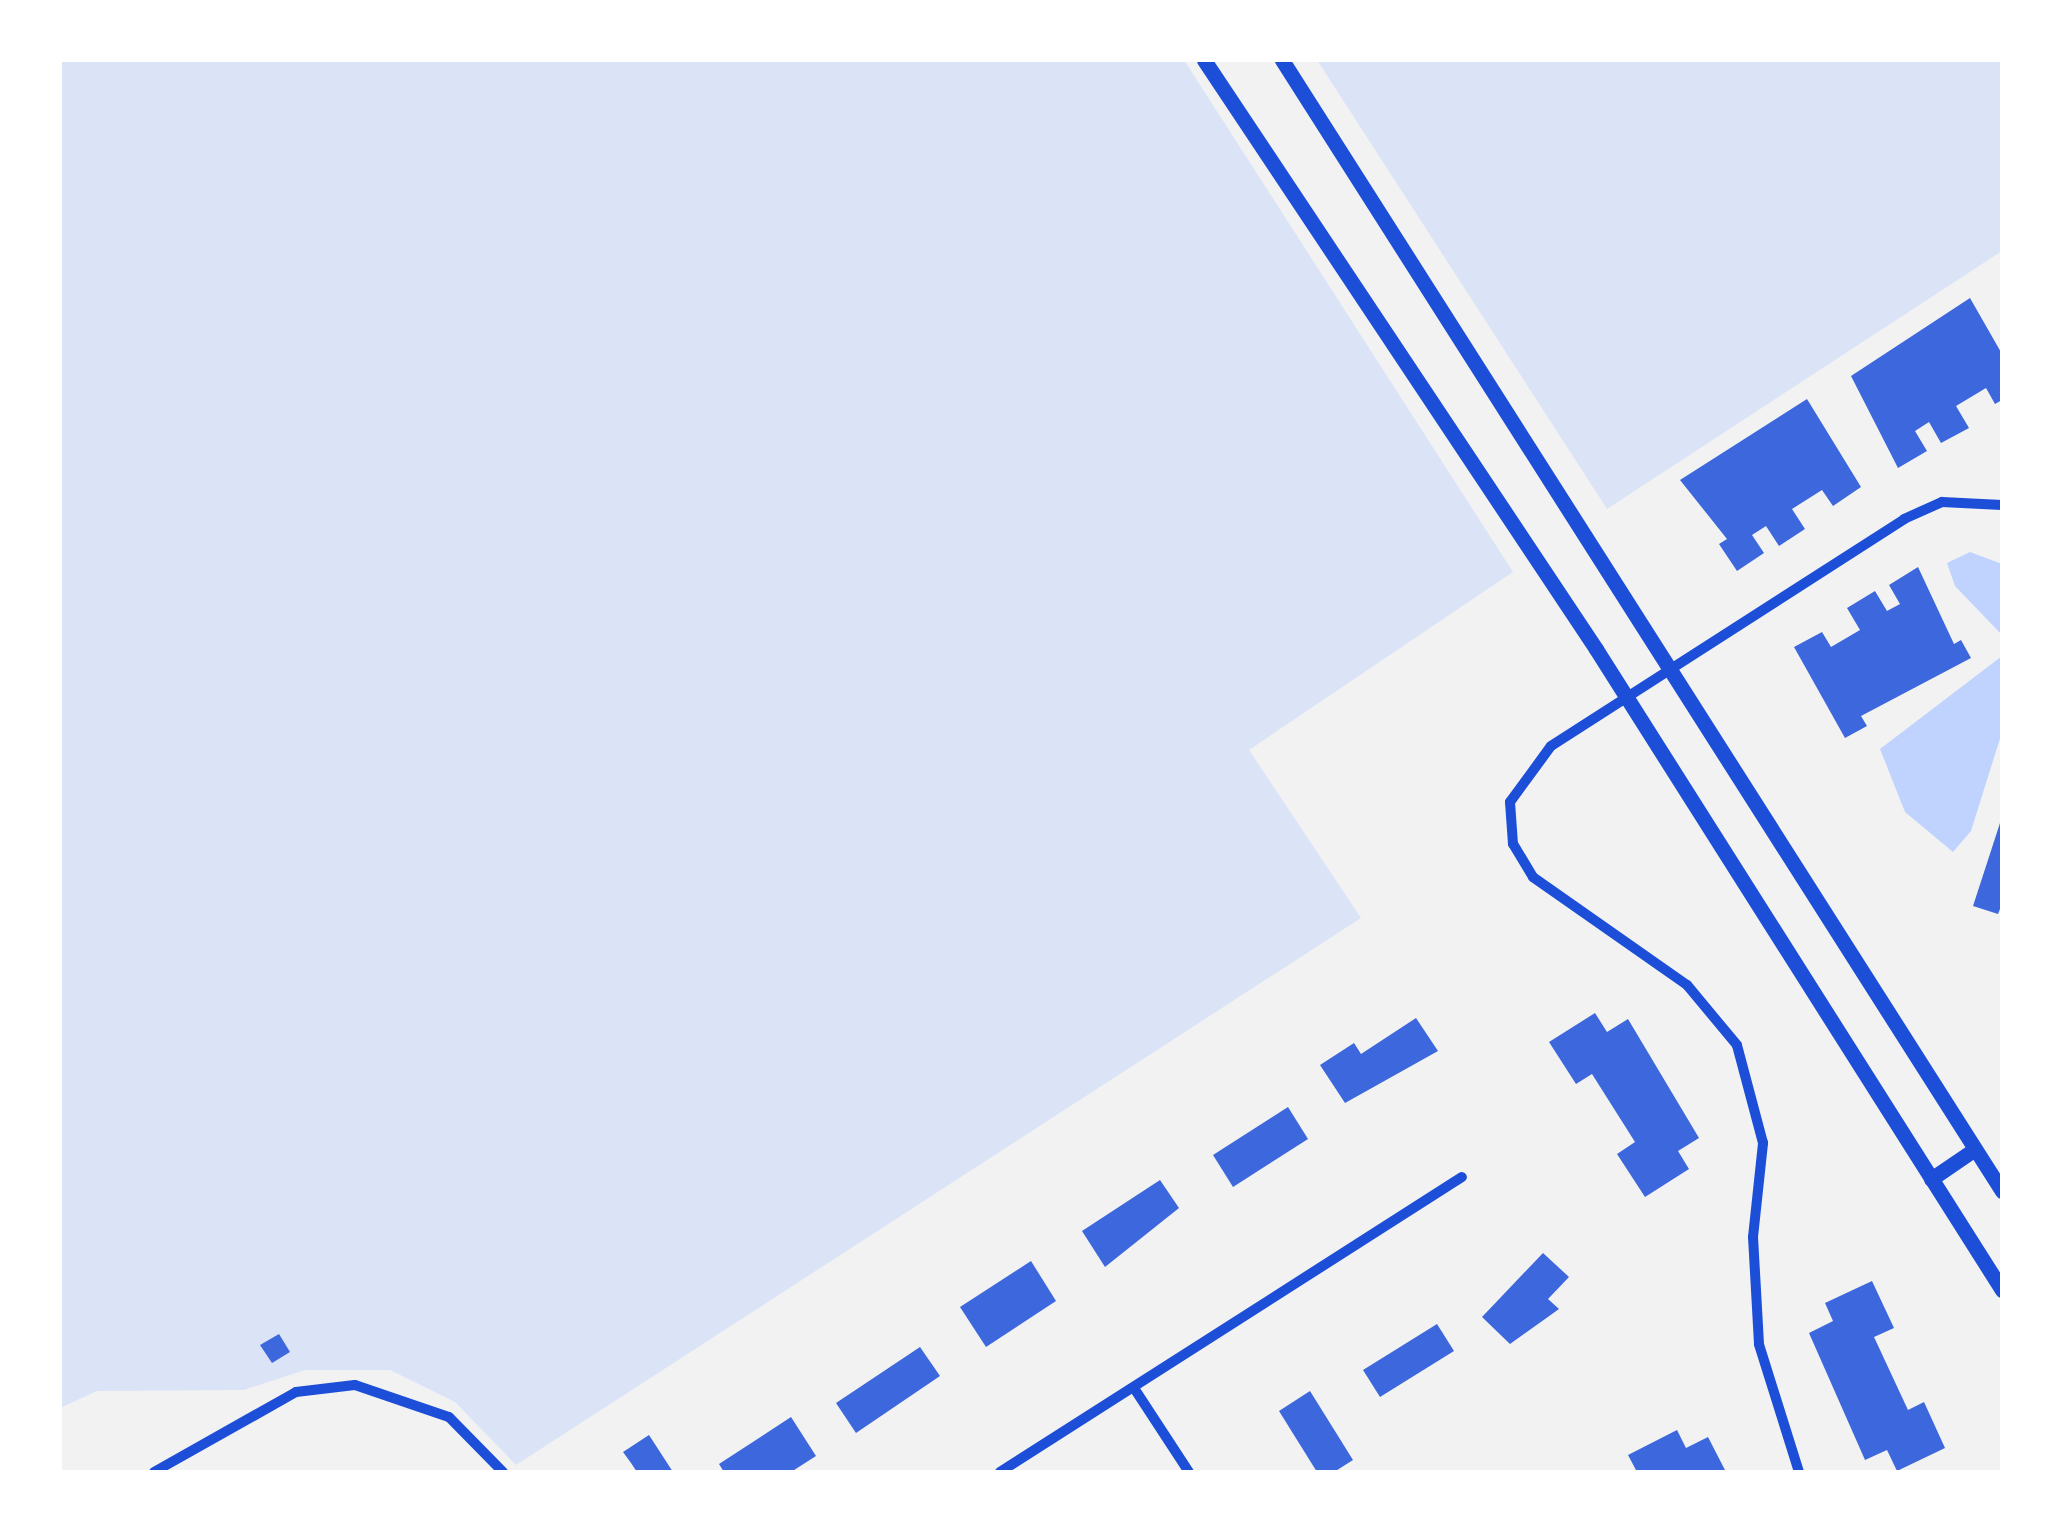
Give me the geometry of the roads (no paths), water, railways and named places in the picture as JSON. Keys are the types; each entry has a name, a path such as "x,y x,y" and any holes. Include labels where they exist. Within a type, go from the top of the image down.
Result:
{"main road":[{"path":"1204,60 1626,699 2002,1290"},
{"path":"1282,60 2002,1191"},
{"path":"1931,1179 1974,1149"}],"street":[{"path":"1799,1472 1759,1344 1753,1237 1763,1144 1737,1045 1687,985 1546,889 1513,844 1510,802 1526,768 1904,519 1942,502 2002,504"},
{"path":"1000,1472 1462,1177"},
{"path":"154,1472 296,1392 355,1385 449,1418 503,1472"},
{"path":"1134,1388 1189,1472"}],"water":[{"path":"1970,552 2002,564 2002,635 1955,586 1947,563"},
{"path":"2002,656 2002,732 1971,831 1953,852 1905,812 1880,749"}]}
